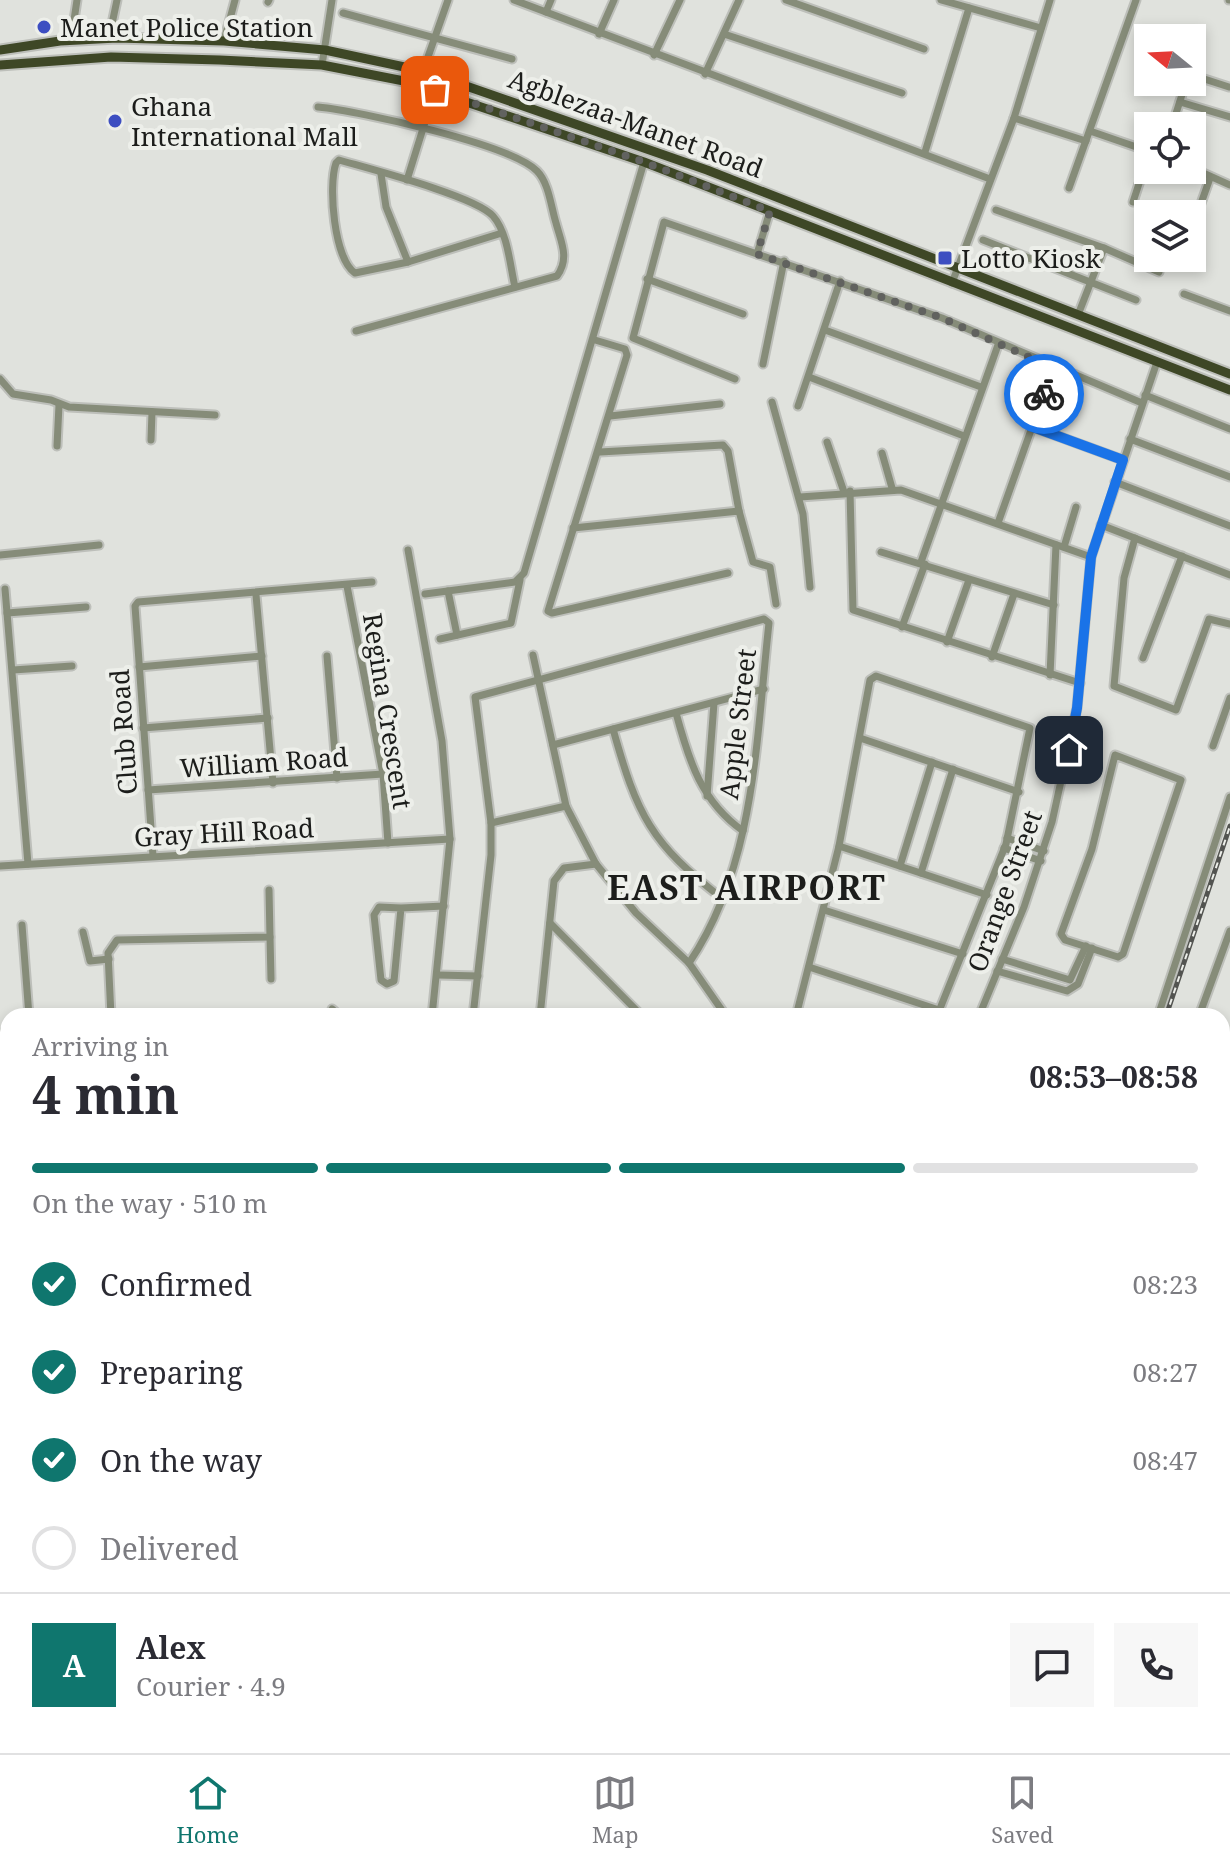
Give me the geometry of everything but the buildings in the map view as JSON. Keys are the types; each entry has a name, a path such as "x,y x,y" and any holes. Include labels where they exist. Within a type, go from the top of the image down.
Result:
{"main road":[{"name":"Agblezaa-Manet Road","path":"0,50 109,38 224,41 325,50 423,71 638,144 1230,374"},
{"name":"Agblezaa-Manet Road","path":"0,65 111,57 322,65 435,90 644,162 1230,390"}],"street":[{"path":"71,40 77,0"},
{"path":"109,38 117,0"},
{"path":"224,41 235,0"},
{"path":"322,65 332,0"},
{"path":"423,71 448,0"},
{"path":"514,0 990,179"},
{"path":"546,12 551,0"},
{"path":"599,34 614,0"},
{"path":"654,55 680,0"},
{"path":"705,74 739,0"},
{"path":"786,0 924,49"},
{"path":"941,0 1041,28"},
{"path":"952,283 1014,118 1050,0"},
{"path":"1069,188 1136,0"},
{"path":"925,152 969,8"},
{"path":"343,13 512,59"},
{"path":"724,34 902,93"},
{"path":"1206,80 1229,87"},
{"path":"407,180 435,90"},
{"path":"1177,112 1182,96"},
{"path":"1180,102 1230,117"},
{"path":"318,107 351,110 424,128 518,159 542,177 564,252 563,266 557,276 356,331"},
{"path":"1014,118 1086,141"},
{"path":"1090,131 1134,148"},
{"path":"502,233 362,274 347,268 332,193 336,163 339,160 407,180 480,206 491,214 502,233 515,287"},
{"path":"440,639 511,623 520,580 595,340 644,162"},
{"path":"381,174 386,207 408,262"},
{"path":"1206,176 1230,184"},
{"path":"1202,200 1210,178"},
{"path":"1133,202 1139,184"},
{"path":"996,210 1134,261"},
{"path":"757,254 770,211"},
{"path":"735,379 633,340 662,226 667,221 977,332 998,345 1053,368 1230,429"},
{"path":"983,240 1136,300"},
{"path":"1078,315 1104,248"},
{"path":"763,364 784,261"},
{"path":"647,279 743,314"},
{"path":"798,406 840,281"},
{"path":"1184,294 1230,311"},
{"path":"825,330 981,387"},
{"path":"595,340 627,350 600,452 573,528 550,613 728,573"},
{"path":"902,627 941,503 998,345"},
{"name":"Orange Street","path":"982,1008 1044,851 1068,756 1080,683 1091,557 1157,362"},
{"path":"998,523 1053,368"},
{"path":"809,377 964,436"},
{"path":"0,379 13,394 51,400 59,405 215,415"},
{"path":"772,402 800,497 810,587"},
{"path":"610,416 720,404"},
{"path":"57,446 59,405"},
{"path":"151,440 152,412"},
{"path":"1033,427 1123,460"},
{"path":"1130,439 1230,477"},
{"path":"827,442 847,492 853,610 1080,683"},
{"path":"600,452 723,445 728,451 739,511 753,562 770,567 776,604"},
{"path":"882,453 892,488"},
{"path":"1115,482 1230,526"},
{"path":"800,497 892,488 1091,557"},
{"path":"1050,675 1060,546 1076,507"},
{"path":"573,528 739,511"},
{"path":"1101,525 1230,575"},
{"path":"1135,538 1124,578 1114,686 1176,710 1209,619 1230,624"},
{"path":"0,555 99,545"},
{"path":"408,550 442,741 450,839 433,1008"},
{"path":"881,552 1054,605"},
{"path":"1143,658 1182,556"},
{"path":"425,594 520,580"},
{"path":"947,642 969,580"},
{"name":"Regina Crescent","path":"135,606 138,602 256,595 372,582"},
{"name":"Regina Crescent","path":"347,586 383,774 388,843"},
{"path":"5,589 28,864"},
{"path":"448,591 457,635"},
{"path":"992,657 1014,594"},
{"path":"256,595 273,783"},
{"name":"Club Road","path":"135,606 153,856"},
{"path":"7,613 86,607"},
{"name":"Apple Street","path":"537,678 764,619 769,623 764,689 743,831 710,931 689,963"},
{"path":"533,655 566,806 596,864 636,913 689,963 720,1008"},
{"path":"139,667 262,656"},
{"path":"327,656 337,778"},
{"path":"13,670 72,666"},
{"path":"798,1008 839,846 870,680 876,676 1030,728 1019,792 1004,848 940,1008"},
{"path":"474,1008 491,823 475,697 537,678"},
{"path":"553,745 764,689"},
{"path":"1213,746 1230,698"},
{"path":"707,796 714,703"},
{"path":"676,713 692,770 724,817 743,831"},
{"path":"143,728 268,718"},
{"path":"613,729 643,819 666,849 723,899"},
{"path":"860,738 1019,792"},
{"path":"1119,756 1181,780 1123,954 1118,957 1089,947 1065,940 1061,934 1092,849 1114,757 1119,756"},
{"path":"900,866 932,762"},
{"path":"921,873 953,769"},
{"name":"William Road","path":"148,790 383,774"},
{"path":"1161,1008 1230,797"},
{"path":"491,823 566,806"},
{"path":"1007,838 1044,851"},
{"name":"Gray Hill Road","path":"0,866 450,839"},
{"path":"839,846 987,895"},
{"path":"1004,848 1041,861"},
{"path":"541,1008 554,881 559,872 596,864"},
{"path":"269,890 271,979"},
{"path":"401,908 394,981 387,984 381,980 374,915 379,907 444,906"},
{"path":"824,910 963,954"},
{"path":"550,923 634,1008"},
{"path":"22,925 28,1008"},
{"path":"1202,1008 1230,931"},
{"path":"83,932 90,961 109,959"},
{"path":"111,1008 109,959 112,944 117,940 270,937"},
{"path":"1002,959 1070,980 1089,947"},
{"path":"997,971 1067,991 1078,984 1089,947"},
{"path":"809,967 924,1008"},
{"path":"438,975 478,976"}],"railway":[{"path":"1169,1008 1230,826"}],"way so far":[{"path":"435,90 644,162 770,211 757,254 942,318 1053,368 1044,394"}],"place":[{"name":"Manet Police Station","path":"44,27"},
{"name":"Ghana International Mall","path":"115,121"},
{"name":"Lotto Kiosk","path":"945,258"}],"district":[{"name":"EAST AIRPORT","path":"747,887"}],"route":[{"path":"1044,394 1033,427 1123,460 1087,578 1077,708 1069,750"}]}
